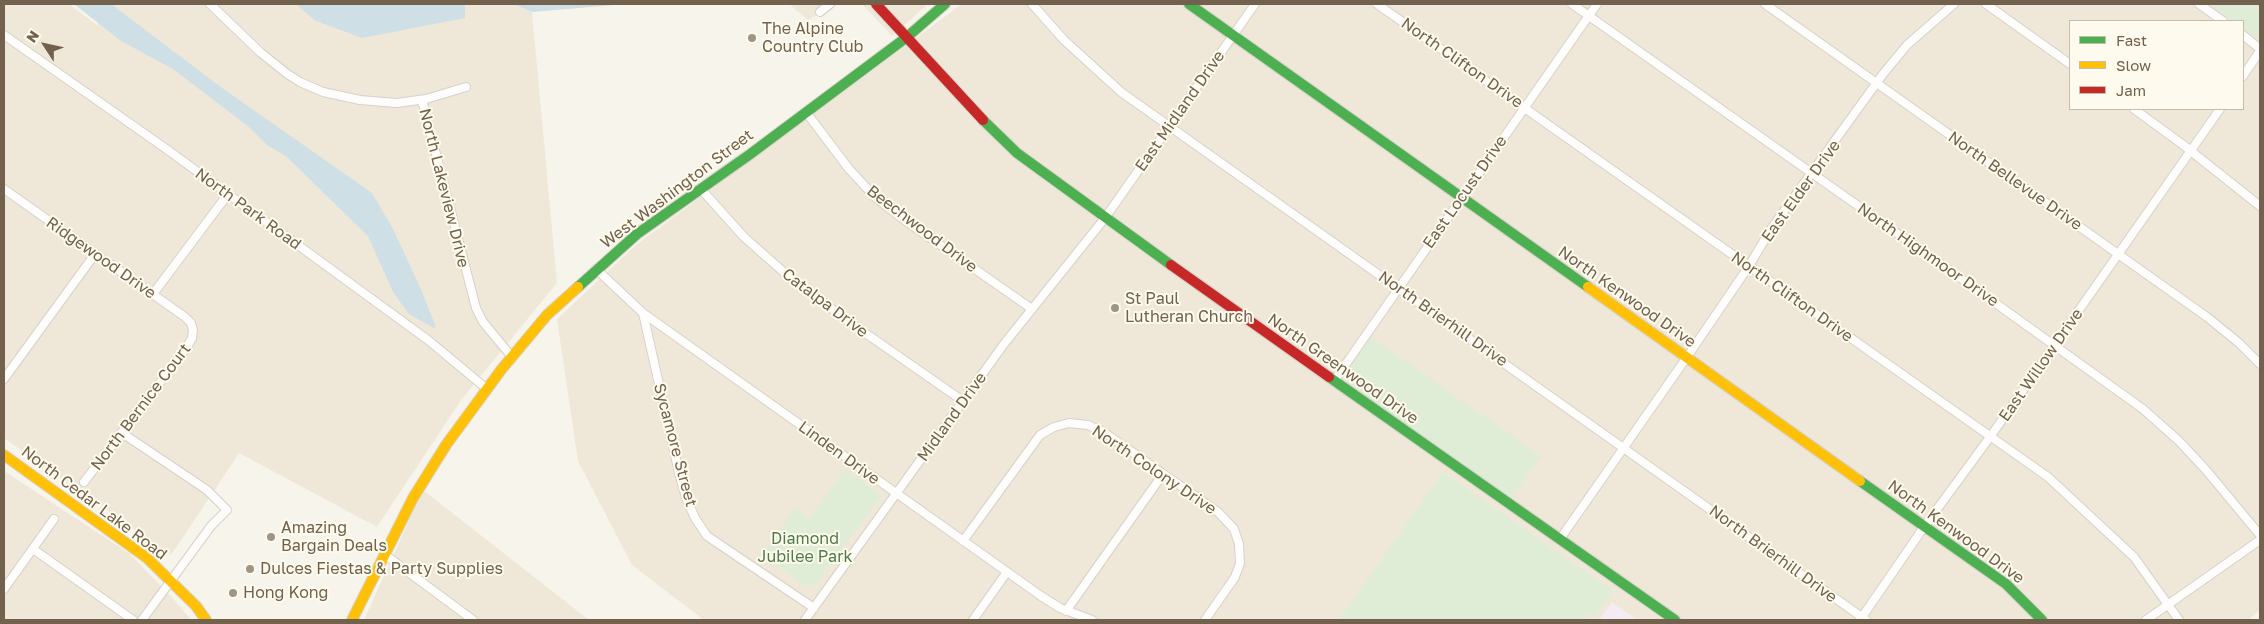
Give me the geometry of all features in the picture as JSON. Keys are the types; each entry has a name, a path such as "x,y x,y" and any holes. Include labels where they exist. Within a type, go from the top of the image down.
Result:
{"street":[{"name":"North Lakeview Drive","path":"210,4 260,52 300,82 323,92 360,100 397,103 422,100 476,308 483,322 512,357"},
{"path":"820,12 830,4"},
{"name":"North Greenwood Drive","path":"876,4 986,124 1017,153 1334,381 1675,620"},
{"name":"West Washington Street","path":"352,620 413,498 449,440 512,357 547,315 637,234 907,37 945,4"},
{"name":"North Brierhill Drive","path":"1032,4 1064,40 1098,72 1169,126 1399,287 1863,619"},
{"name":"North Kenwood Drive","path":"1189,4 1924,527 1977,562 2006,584 2042,620"},
{"name":"East Midland Drive","path":"1105,218 1255,4"},
{"name":"North Clifton Drive","path":"1377,4 2048,478 2134,557 2180,620"},
{"name":"North Highmoor Drive","path":"1572,4 1813,173 2143,409 2206,470 2260,535"},
{"name":"East Locust Drive","path":"1334,381 1597,4"},
{"name":"North Bellevue Drive","path":"1765,4 2207,317 2260,364"},
{"name":"East Elder Drive","path":"1560,539 1625,448 1749,266 1771,229 1877,83 1907,45 1954,4"},
{"path":"1986,4 2069,63"},
{"path":"2199,4 2222,20"},
{"name":"North Park Road","path":"4,36 228,194 428,340 487,389"},
{"path":"2244,36 2260,50 2244,74"},
{"path":"422,100 466,87"},
{"path":"2135,110 2191,150 2260,206"},
{"name":"East Willow Drive","path":"1863,619 1924,527 2219,110"},
{"name":"Beechwood Drive","path":"806,112 849,169 875,197 1032,310"},
{"name":"Catalpa Drive","path":"701,188 744,237 787,275 848,321 963,401"},
{"name":"Ridgewood Drive","path":"4,189 185,317 191,323 193,330"},
{"path":"153,294 228,194"},
{"name":"Midland Drive","path":"805,620 963,401 1105,218"},
{"path":"4,379 95,254"},
{"name":"Linden Drive","path":"596,269 643,313 963,541 1066,611 1092,620"},
{"name":"Sycamore Street","path":"643,313 686,498 695,518 707,536 814,608"},
{"name":"North Bernice Court","path":"84,482 187,347 192,338 193,330"},
{"name":"North Colony Drive","path":"963,541 1040,435 1054,427 1069,423 1088,425 1102,431 1218,512 1234,529 1239,544 1240,563 1235,577 1205,620"},
{"path":"122,432 207,490 227,510 211,526 142,620"},
{"name":"North Cedar Lake Road","path":"4,455 147,558 196,606 206,620"},
{"path":"1066,611 1163,474"},
{"path":"4,589 54,519"},
{"path":"2146,620 2260,540"},
{"path":"33,549 133,620"},
{"path":"384,554 473,620"},
{"path":"973,620 1007,572"}],"shaded area":[{"path":"4,4 69,4 97,25 103,4 296,4 314,20 465,18 465,4 513,4 532,12 557,283 461,400 377,527 239,453 171,555 4,438"},
{"path":"74,4 111,4 222,88 372,193 393,229 436,327 434,328 409,314 393,292 368,236 287,157 267,145 249,127 173,69 121,41"},
{"path":"296,4 465,4 465,18 362,38 314,20"},
{"path":"513,4 626,4 532,12"},
{"path":"789,4 839,4 808,20"},
{"path":"862,4 928,4 892,36"},
{"path":"962,4 2260,4 2260,610 2248,620 704,620 632,565 578,461 557,319 636,245"},
{"path":"4,471 130,554 191,620 4,620"},
{"path":"423,490 589,620 364,620"},
{"path":"1612,602 1638,620 1599,620"}],"green space":[{"path":"2209,4 2260,4 2260,38 2254,37 2244,29 2244,20 2232,20"},
{"path":"1369,336 1541,456 1511,499 1348,384 1346,369"},
{"name":"Diamond Jubilee Park","path":"845,469 881,496 815,585 805,586 762,555 795,508 810,518"},
{"path":"1443,472 1613,591 1595,617 1589,613 1584,620 1339,620"}],"traffic: fast":[{"path":"578,287 637,234 749,155 907,37 945,4"},
{"path":"1189,4 1588,287"},
{"path":"983,120 1017,153 1171,265"},
{"path":"1329,377 1675,620"},
{"path":"1860,481 2006,584 2042,620"}],"traffic: slow":[{"path":"352,620 413,498 446,445 501,370 547,315 578,287"},
{"path":"1588,287 1860,481"},
{"path":"4,455 147,558 196,606 206,620"}],"traffic: jam":[{"path":"876,4 983,120"},
{"path":"1171,265 1329,377"}],"place":[{"name":"The Alpine Country Club","path":"752,38"},
{"name":"St Paul Lutheran Church","path":"1115,308"},
{"name":"Amazing Bargain Deals","path":"271,537"},
{"name":"Dulces Fiestas & Party Supplies","path":"250,569"},
{"name":"Hong Kong","path":"233,593"}]}
